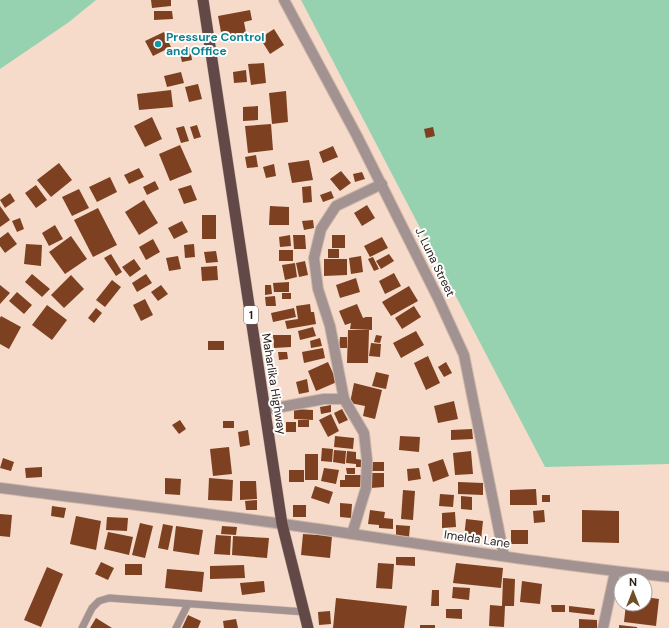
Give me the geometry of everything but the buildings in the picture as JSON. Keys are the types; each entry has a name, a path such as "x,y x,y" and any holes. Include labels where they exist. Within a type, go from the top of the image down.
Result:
{"highway":[{"name":"Maharlika Highway","path":"203,0 282,524 308,628"}],"street":[{"name":"J. Luna Street","path":"284,0 382,184 438,298 464,355 504,556"},
{"path":"352,534 366,488 367,460 364,433 344,399 330,326 318,289 314,258 321,229 336,206 382,184"},
{"path":"265,410 324,399 344,399"},
{"name":"Imelda Lane","path":"0,488 282,524 615,572"},
{"name":"Imelda Lane","path":"653,576 669,578"},
{"path":"603,628 613,581"}],"lane":[{"path":"82,628 92,608 99,601 109,598 304,612"},
{"path":"176,628 188,604"}],"green space":[{"path":"0,0 96,0 69,22 0,69"},
{"path":"301,0 669,0 669,464 545,467"}],"place":[{"name":"Pressure Control and Office","path":"158,44"}]}
